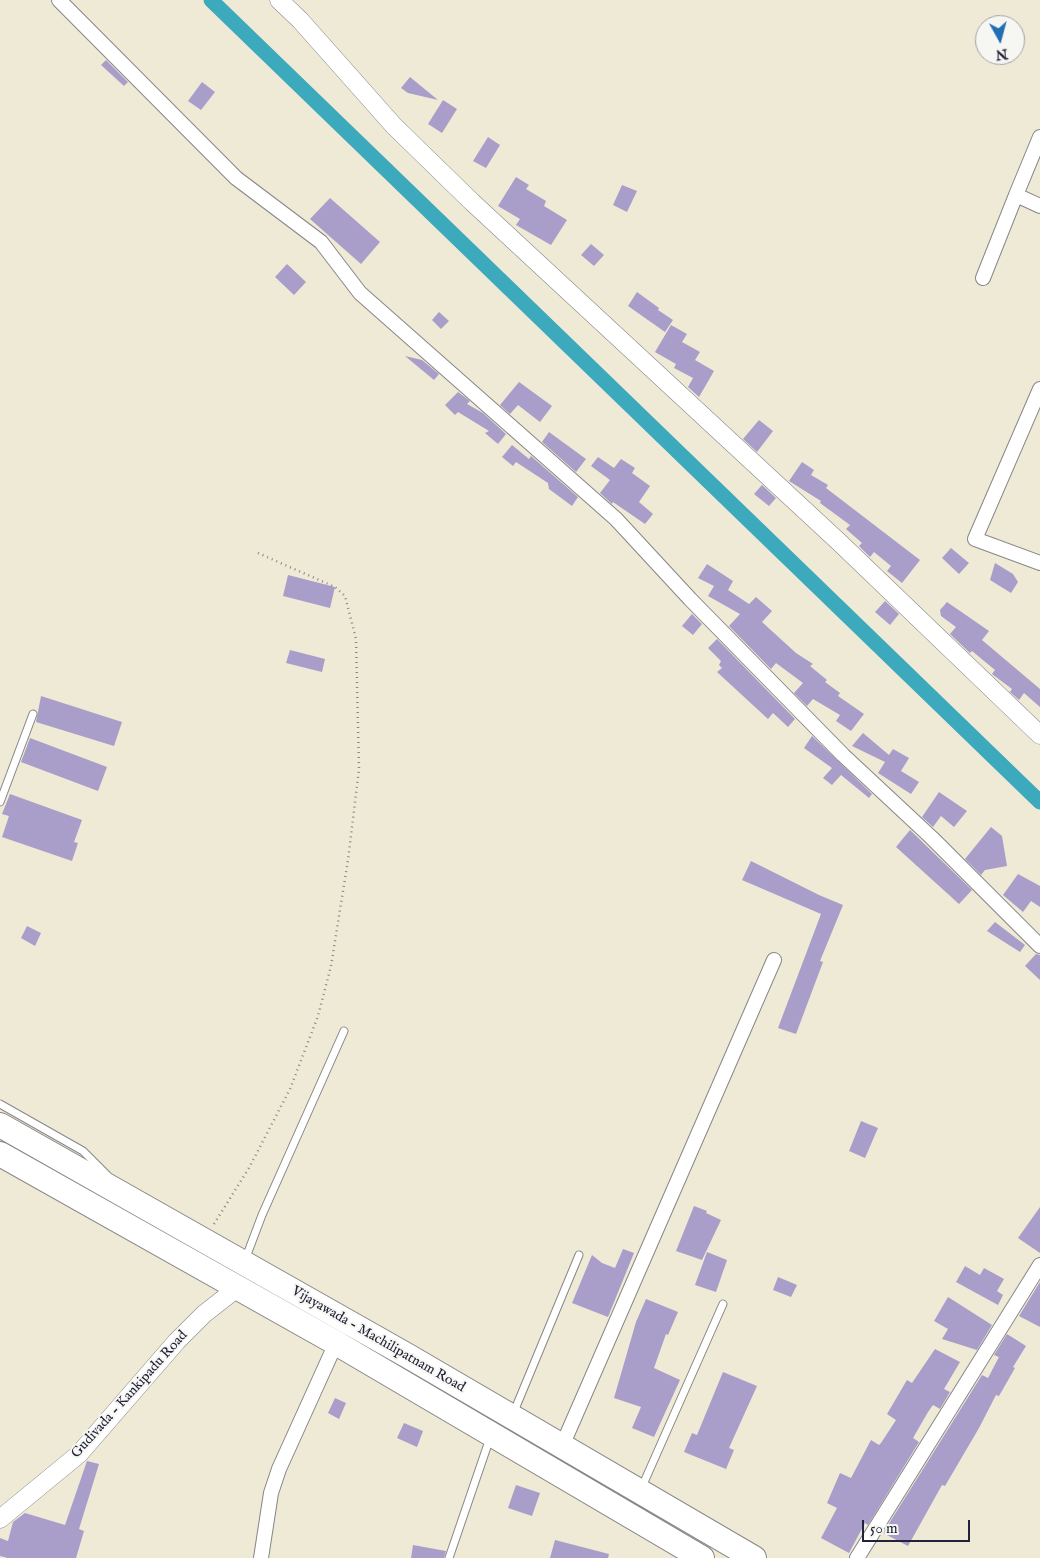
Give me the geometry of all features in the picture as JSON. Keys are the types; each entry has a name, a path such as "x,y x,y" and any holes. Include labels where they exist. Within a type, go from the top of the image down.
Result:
{"highway":[{"name":"Vijayawada - Machilipatnam Road","path":"0,1125 512,1417 754,1558"},
{"name":"Vijayawada - Machilipatnam Road","path":"0,1154 236,1289 336,1343 702,1558"}],"street":[{"path":"59,0 236,178 321,242 360,293 616,519 690,599 836,748 932,838 1040,946"},
{"path":"279,0 300,20 394,126 465,195 839,542 1040,735"},
{"path":"983,278 1040,138"},
{"path":"1016,196 1040,206"},
{"path":"1040,389 975,539 1040,563"},
{"path":"562,1446 774,960"},
{"path":"857,1558 1040,1265"},
{"name":"Gudivada - Kankipadu Road","path":"0,1519 79,1454 177,1341 204,1314 236,1289"},
{"path":"261,1558 271,1493 279,1470 336,1343"}],"lane":[{"path":"0,802 33,714"},
{"path":"244,1264 262,1215 344,1031"},
{"path":"0,1104 83,1151 134,1201"},
{"path":"512,1417 578,1255"},
{"path":"640,1491 723,1304"},
{"path":"449,1558 491,1435"}],"path":[{"path":"203,1240 249,1168 286,1098 318,1016 331,966 348,860 359,769 356,639 345,596 335,587 258,553"}],"building":[{"path":"106,60 128,82 124,86 101,65"},
{"path":"410,77 438,100 408,93 401,88"},
{"path":"202,82 215,92 201,110 188,101"},
{"path":"443,100 457,109 442,133 428,124"},
{"path":"488,137 500,145 486,168 473,161"},
{"path":"516,177 529,185 526,189 546,201 544,206 567,220 551,245 516,225 520,219 498,206"},
{"path":"622,185 637,191 627,212 613,205"},
{"path":"330,198 380,242 361,264 310,219"},
{"path":"591,244 604,255 594,266 581,255"},
{"path":"287,264 306,282 294,295 275,277"},
{"path":"637,292 673,320 665,332 628,306"},
{"path":"439,312 449,321 441,329 432,320"},
{"path":"671,325 687,334 682,342 700,352 695,360 714,371 699,397 688,387 693,378 674,368 676,364 655,352"},
{"path":"405,356 422,360 439,374 434,380"},
{"path":"519,382 552,406 540,422 518,405 510,414 500,405"},
{"path":"458,392 470,401 467,404 483,413 506,434 498,444 485,433 489,431 458,412 455,415 445,405"},
{"path":"759,420 773,431 757,452 743,439"},
{"path":"549,432 586,459 576,472 542,442"},
{"path":"512,445 529,459 531,456 578,497 572,506 549,489 548,483 516,462 513,466 502,457"},
{"path":"598,457 614,468 621,459 635,468 632,473 650,486 639,502 653,514 645,524 613,502 612,504 600,493 610,480 591,466"},
{"path":"802,462 814,470 811,475 828,485 826,488 920,560 902,583 887,571 891,566 874,552 870,557 859,546 862,543 846,529 850,525 820,503 821,501 789,481"},
{"path":"762,485 776,498 769,506 754,494"},
{"path":"951,548 969,563 959,574 942,558"},
{"path":"995,563 1013,574 1018,582 1011,593 990,580"},
{"path":"707,564 733,581 728,590 749,604 756,597 772,611 762,622 796,653 813,664 810,666 827,680 825,682 840,693 838,696 864,714 851,731 836,721 840,715 813,699 807,706 794,693 803,683 776,663 771,669 729,626 740,614 708,596 714,586 698,578"},
{"path":"288,575 335,587 330,608 283,596"},
{"path":"885,601 899,614 890,625 875,612"},
{"path":"947,602 989,631 982,640 1040,689 1040,707 1024,693 1019,700 1010,692 1012,689 992,674 995,670 972,651 970,653 950,634 956,627 941,616 940,610"},
{"path":"692,614 702,624 693,635 682,626"},
{"path":"717,639 795,719 788,727 773,713 768,719 717,672 722,668 719,665 721,661 708,648"},
{"path":"290,650 325,659 322,672 286,663"},
{"path":"41,696 122,722 114,746 36,722"},
{"path":"863,733 889,755 893,749 909,758 901,771 919,782 911,794 878,773 885,762 852,746"},
{"path":"812,736 872,794 869,798 841,775 832,785 823,778 832,768 804,748"},
{"path":"30,738 107,767 98,791 21,762"},
{"path":"939,792 967,811 954,827 941,816 933,827 922,817"},
{"path":"10,794 82,820 74,842 78,843 72,861 2,837 9,816 2,814"},
{"path":"991,827 1002,836 1007,866 985,870 981,875 965,859"},
{"path":"910,830 972,890 959,904 896,847"},
{"path":"751,861 843,905 820,961 823,962 796,1034 778,1028 821,914 742,880"},
{"path":"1018,874 1040,886 1040,907 1031,901 1023,912 1003,895"},
{"path":"995,922 1025,945 1020,952 987,931"},
{"path":"27,926 41,933 35,946 21,938"},
{"path":"1036,954 1040,955 1040,980 1025,966"},
{"path":"861,1121 878,1128 865,1158 849,1151"},
{"path":"694,1206 707,1211 706,1213 721,1220 702,1260 676,1251"},
{"path":"1040,1207 1040,1253 1018,1238"},
{"path":"623,1249 634,1253 608,1317 572,1303 592,1255 602,1263 615,1268"},
{"path":"707,1252 727,1260 716,1292 695,1285"},
{"path":"965,1266 980,1275 984,1268 1004,1279 997,1291 1003,1295 998,1305 956,1282"},
{"path":"778,1277 797,1285 791,1297 773,1290"},
{"path":"1040,1282 1040,1327 1019,1316"},
{"path":"948,1297 992,1325 977,1350 942,1339 948,1329 934,1321"},
{"path":"646,1299 678,1312 668,1335 666,1334 654,1368 680,1380 654,1437 632,1428 641,1407 614,1398 636,1322"},
{"path":"1007,1334 1026,1346 999,1396 996,1395 979,1428 945,1486 942,1485 908,1546 883,1533 982,1375 988,1378 999,1357 994,1355"},
{"path":"935,1349 960,1362 944,1389 950,1392 940,1409 933,1405 928,1412 913,1438 919,1442 868,1525 865,1523 849,1553 821,1538 837,1508 827,1503 840,1473 851,1478 871,1440 879,1445 881,1443 896,1420 887,1414 907,1380 912,1383"},
{"path":"723,1372 757,1386 729,1448 734,1450 726,1469 684,1452 692,1433 697,1435"},
{"path":"335,1398 346,1403 339,1419 328,1413"},
{"path":"404,1423 423,1431 417,1447 397,1438"},
{"path":"87,1461 99,1464 79,1529 84,1531 76,1558 8,1558 0,1556 0,1538 8,1541 13,1522 25,1513 65,1525"},
{"path":"516,1485 540,1493 532,1516 508,1508"},
{"path":"555,1540 609,1554 608,1558 550,1558"},
{"path":"413,1545 446,1551 444,1558 411,1558"}],"waterway":[{"path":"211,0 1040,802"}]}
